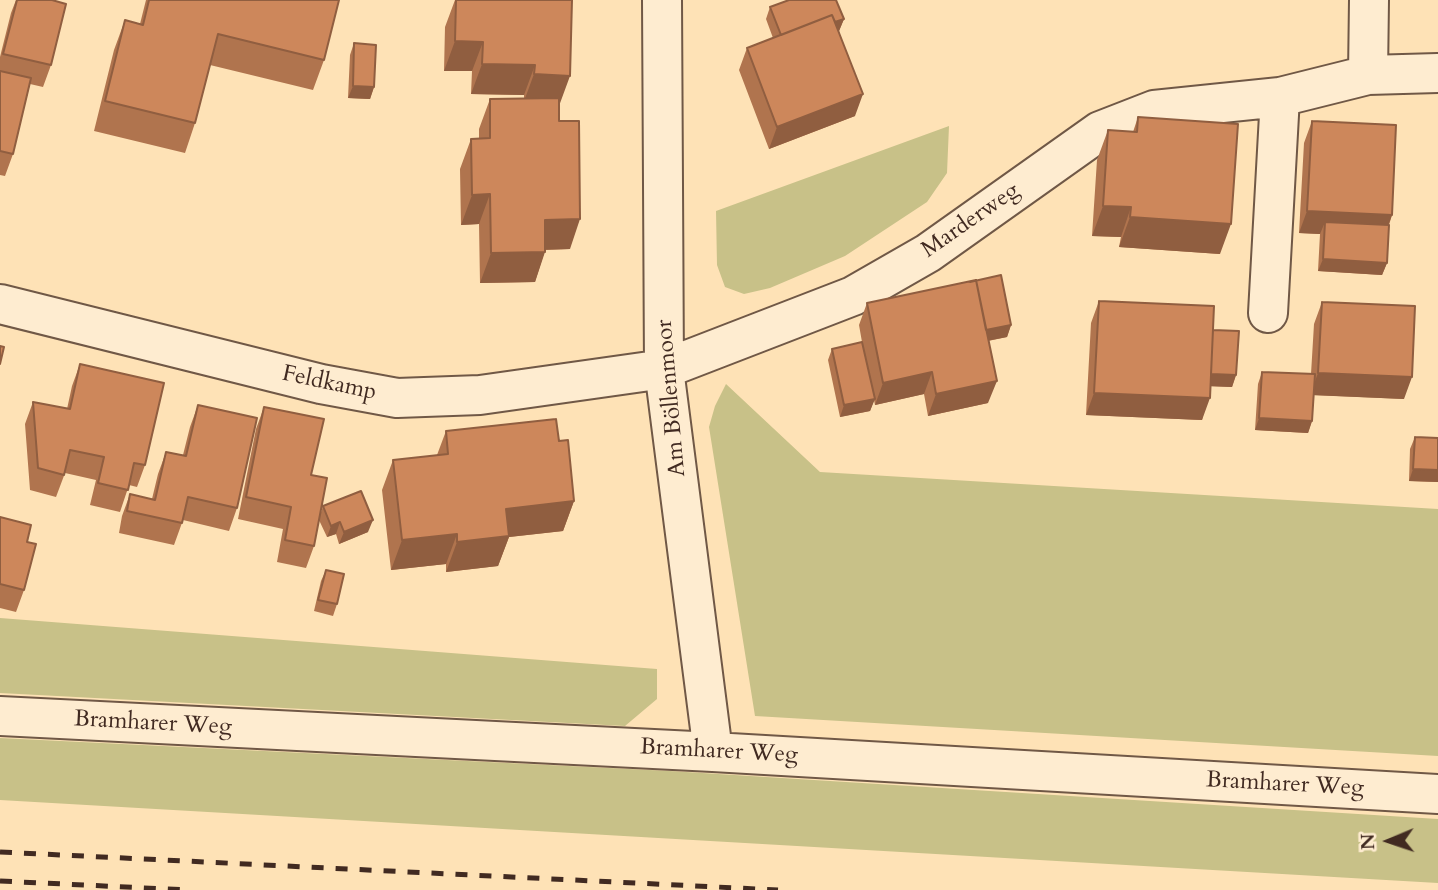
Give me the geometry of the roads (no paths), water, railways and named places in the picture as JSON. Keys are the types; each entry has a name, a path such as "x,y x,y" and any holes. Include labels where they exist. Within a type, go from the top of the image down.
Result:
{"street":[{"name":"Am Böllenmoor","path":"662,0 664,369 713,752"},
{"path":"1368,75 1369,0"},
{"name":"Marderweg","path":"664,369 853,296 928,253 1100,131 1154,110 1280,97 1368,75 1438,73"},
{"path":"1268,313 1280,97"},
{"name":"Feldkamp","path":"0,304 321,384 397,398 481,395 664,369"},
{"name":"Bramharer Weg","path":"0,716 713,752 1438,794"}],"railway":[{"path":"0,852 778,890"},
{"path":"0,881 188,890"}]}
